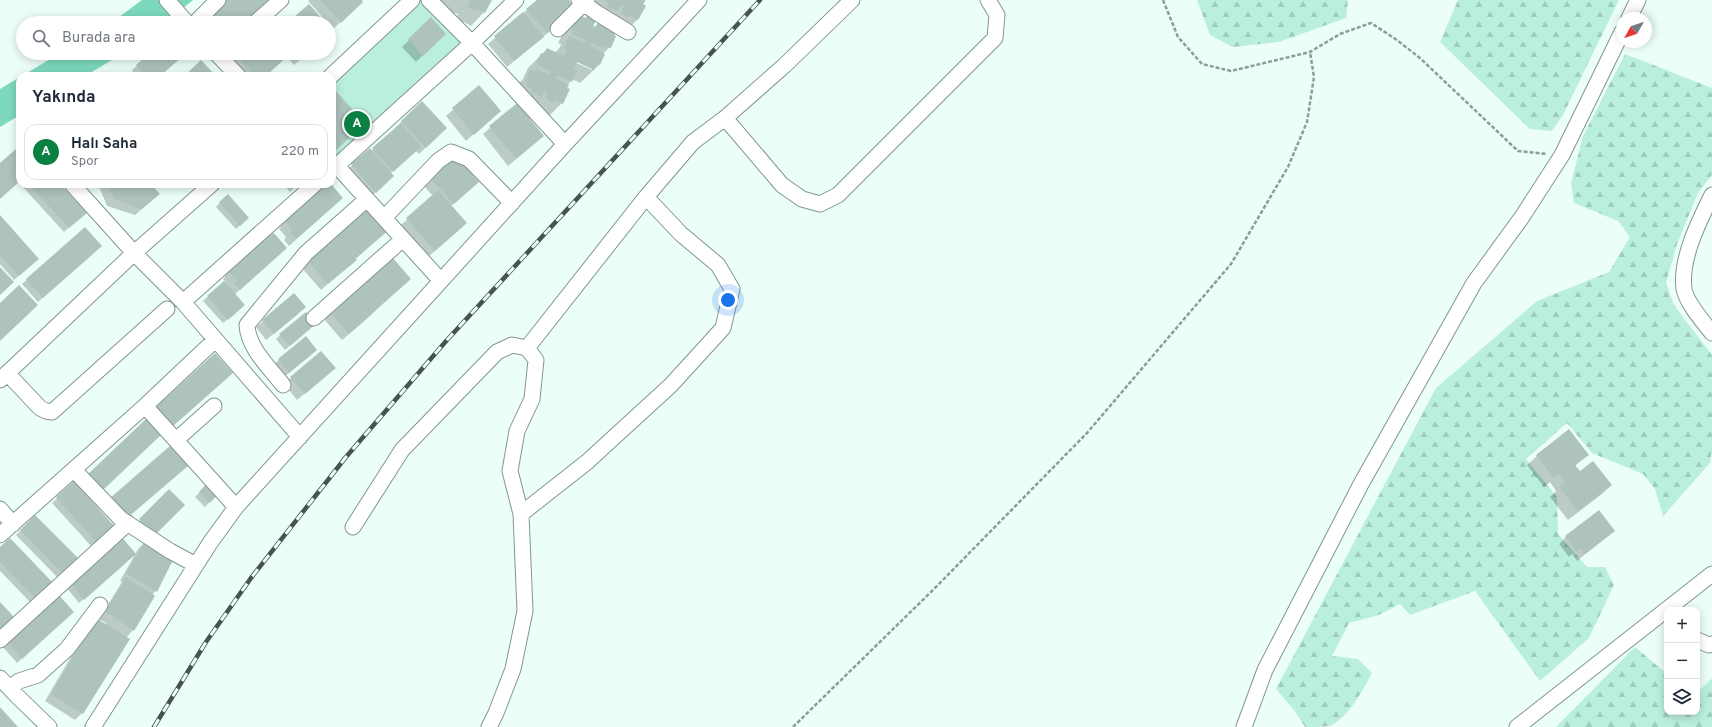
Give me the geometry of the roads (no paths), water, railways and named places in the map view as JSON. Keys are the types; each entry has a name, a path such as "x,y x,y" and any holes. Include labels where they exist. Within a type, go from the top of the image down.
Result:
{"street":[{"path":"167,0 182,16"},
{"path":"196,16 218,0"},
{"path":"263,16 281,0"},
{"path":"335,72 412,0"},
{"path":"429,0 472,43 565,144"},
{"path":"336,166 472,43 516,0"},
{"path":"93,727 196,565 236,507 565,144 699,0"},
{"path":"527,348 646,197 693,142 725,118 785,65 852,0"},
{"path":"725,118 782,185 802,199 820,204 838,195 995,38 997,15 988,0"},
{"path":"1632,12 1638,0"},
{"path":"558,29 583,1 628,32"},
{"path":"1244,727 1265,670 1361,484 1474,283 1522,217 1562,155 1616,44"},
{"path":"223,60 234,72"},
{"path":"384,218 438,161 451,152 470,159 512,203"},
{"path":"336,170 368,199 441,281"},
{"path":"76,188 134,253 183,302 300,437"},
{"path":"167,309 52,412 46,412 40,408 4,376 134,253 207,188"},
{"path":"183,302 311,188"},
{"path":"1712,195 1698,224 1685,262 1684,290 1694,310 1712,333"},
{"path":"521,514 587,462 671,385 724,328 732,289 718,266 681,234 646,197"},
{"path":"283,385 251,344 247,335 247,325 306,253 368,199"},
{"path":"314,318 403,239"},
{"path":"0,536 145,406 215,340"},
{"path":"353,527 402,450 497,352 512,345 527,348 536,360 532,399 517,431 510,470 521,514 525,611 513,669 489,727"},
{"path":"145,406 236,507"},
{"path":"176,440 214,406"},
{"path":"74,470 121,519 128,522 170,551 196,565"},
{"path":"0,509 13,524"},
{"path":"0,640 128,522"},
{"path":"1674,607 1712,574"},
{"path":"5,683 19,681 38,675 67,649 100,605"},
{"path":"1517,727 1664,615"},
{"path":"1700,641 1709,645 1712,644"},
{"path":"5,683 49,727"}],"railway":[{"path":"154,727 206,642 251,578 346,457 447,340 760,0"}],"place":[{"name":"Halı Saha","path":"357,124"}]}
